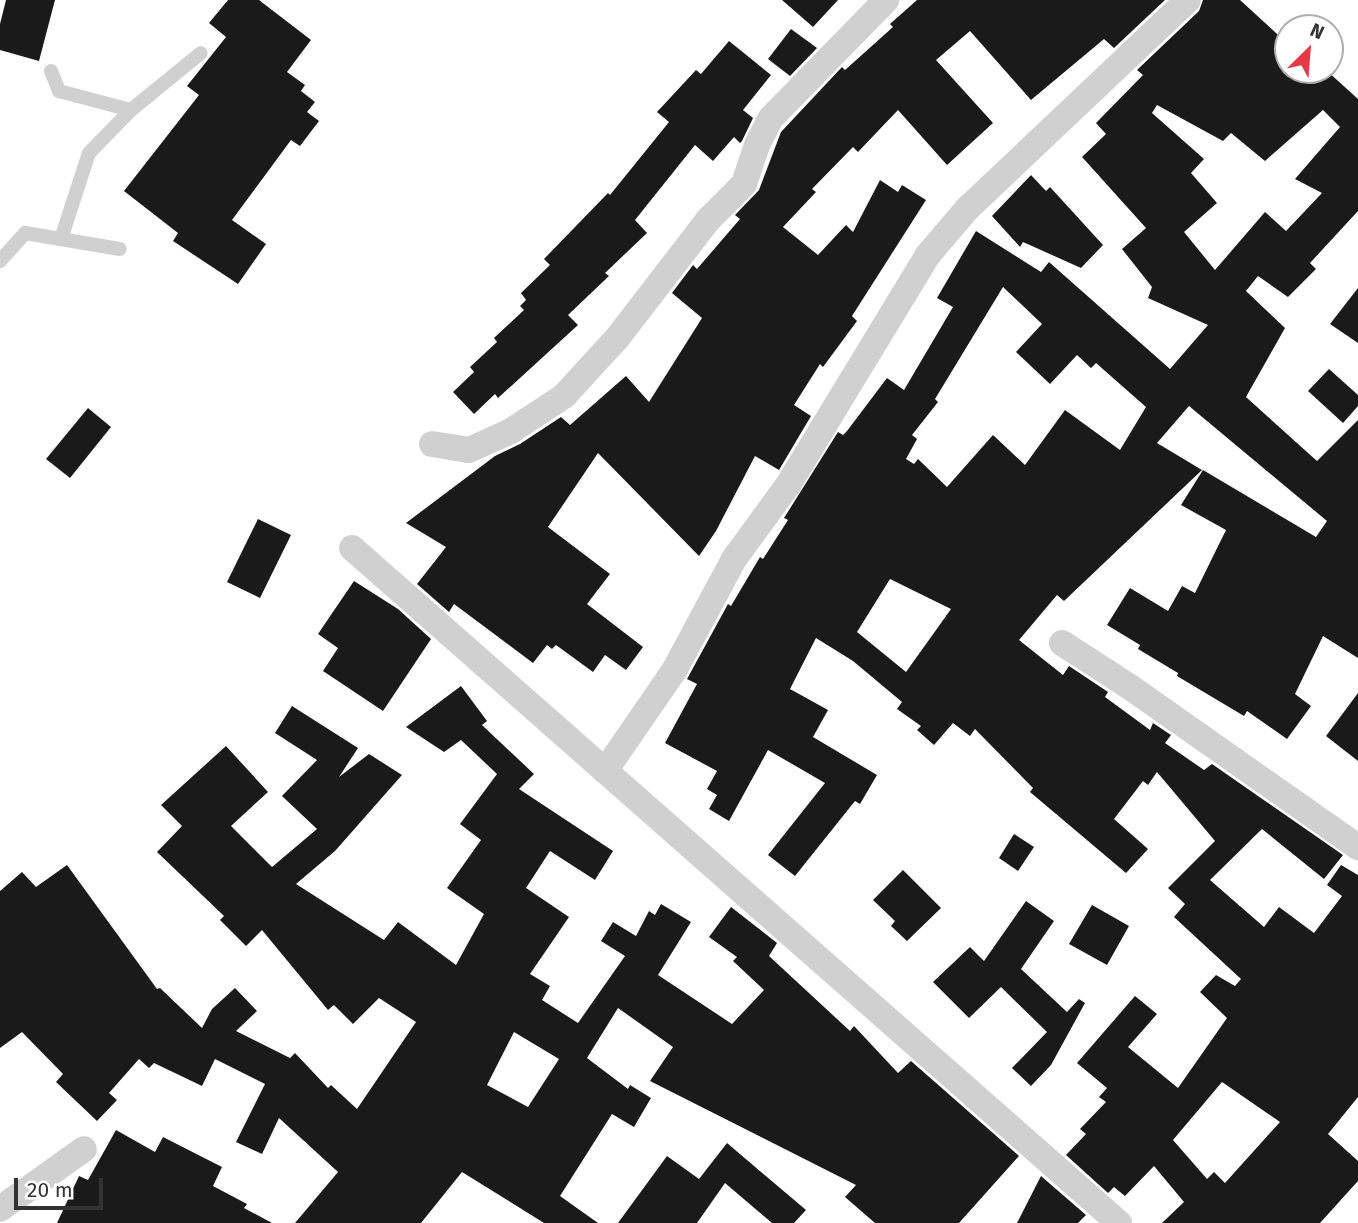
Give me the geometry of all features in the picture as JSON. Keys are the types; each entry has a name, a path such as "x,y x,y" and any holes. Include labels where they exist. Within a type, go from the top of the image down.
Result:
{"street":[{"path":"432,444 469,450 511,431 564,396 618,337 708,220 744,184 757,145 771,118 886,0"},
{"path":"605,771 675,669 734,559 788,485 927,256 967,209 1188,0"},
{"path":"352,548 1119,1223"},
{"path":"1062,643 1130,687 1358,847"},
{"path":"0,1209 84,1149"}],"lane":[{"path":"61,239 89,153 131,110 201,53"},
{"path":"51,71 59,90 131,110"},
{"path":"0,261 25,233 120,248"}],"building":[{"path":"6,0 55,0 39,61 0,50 0,24"},
{"path":"228,0 259,0 311,40 287,72 305,85 301,91 315,102 307,112 319,121 300,146 291,140 232,220 266,244 238,284 173,241 178,233 124,191 199,95 187,86 226,37 209,23"},
{"path":"782,0 838,0 813,27"},
{"path":"917,0 1165,0 1114,48 1104,39 1031,100 970,31 936,60 993,123 947,165 898,110 858,152 853,147 812,189 816,192 783,227 818,255 846,225 853,232 880,180 898,192 902,185 926,200 852,316 857,321 823,367 820,364 794,405 811,416 779,470 755,456 716,531 699,556 598,453 548,527 610,574 587,604 643,647 626,670 605,655 593,672 556,645 552,649 547,645 533,663 454,604 449,612 417,584 446,547 406,523 495,456 520,444 561,417 570,425 626,376 649,402 702,318 672,293 693,265 697,269 740,219 735,215 759,190 781,132 842,67 845,70 893,27 890,24"},
{"path":"1203,0 1240,0 1274,31 1274,84 1341,84 1358,99 1358,211 1310,263 1316,269 1288,297 1258,276 1246,291 1285,328 1246,397 1317,461 1358,420 1358,658 1323,636 1295,694 1311,706 1287,739 1247,711 1244,716 1177,676 1178,673 1138,649 1140,645 1107,625 1130,588 1168,611 1182,586 1195,593 1226,530 1181,505 1203,470 1316,537 1327,521 1189,406 1157,443 1202,470 1064,601 1057,595 1019,640 1063,675 1069,666 1108,692 1105,697 1150,730 1153,723 1171,735 1165,743 1204,770 1212,764 1343,855 1324,879 1262,829 1210,880 1264,927 1279,907 1314,933 1342,896 1327,885 1341,865 1358,875 1358,1097 1328,1134 1358,1161 1358,1181 1320,1223 1162,1223 1184,1202 1154,1166 1125,1196 1114,1187 1108,1193 1066,1155 1086,1134 1080,1129 1106,1102 1099,1097 1107,1088 1077,1063 1135,996 1157,1014 1128,1047 1178,1088 1227,1018 1200,992 1216,975 1235,986 1241,979 1174,917 1185,904 1168,888 1215,841 1157,772 1148,785 1143,781 1114,819 1148,849 1126,873 1030,792 1033,788 975,729 970,736 953,723 934,745 917,730 921,726 897,709 902,702 853,661 816,638 790,689 828,710 813,737 877,775 860,804 855,801 795,876 768,855 825,783 768,750 729,821 709,809 717,795 707,789 717,771 665,743 697,684 687,679 728,604 731,606 760,557 763,559 788,520 784,518 838,432 843,435 847,431 887,378 904,390 953,307 937,298 976,231 1041,272 1049,262 1170,369 1208,325 1148,298 1152,287 1122,249 1146,228 1082,157 1106,134 1096,123 1143,75 1137,70 1199,11","holes":["1157,105 1223,141 1231,133 1265,161 1323,110 1340,127 1295,179 1322,193 1286,231 1265,212 1215,270 1184,232 1217,203 1191,173 1204,159 1152,113","1003,287 1042,324 1016,352 1050,384 1077,355 1091,368 1096,363 1146,407 1120,450 1065,410 1025,465 993,435 947,487 918,459 914,464 906,459 917,439 912,435 938,402 935,399","890,579 951,609 906,672 857,632","1222,1082 1280,1122 1225,1183 1214,1172 1207,1179 1173,1140"]},
{"path":"791,29 817,48 790,76 768,59"},
{"path":"729,41 771,75 743,110 753,118 742,141 740,143 734,137 713,161 695,145 635,220 647,233 605,273 609,276 568,315 578,325 498,398 495,394 474,414 453,392 474,372 470,367 497,342 494,338 524,310 520,306 526,300 521,293 550,265 544,259 608,193 610,195 669,122 657,112 696,70 701,74"},
{"path":"1031,175 1046,191 1050,187 1103,245 1081,268 1023,242 1020,247 992,216"},
{"path":"1358,288 1358,343 1330,324"},
{"path":"1329,369 1358,395 1358,406 1343,423 1308,391"},
{"path":"88,408 111,427 70,478 46,459"},
{"path":"258,519 291,535 260,598 227,582"},
{"path":"354,581 398,609 431,639 383,711 323,671 338,648 318,634"},
{"path":"461,686 487,721 482,725 534,774 519,789 613,851 595,880 550,851 526,888 569,917 530,974 550,986 542,1000 578,1023 625,956 601,941 613,922 636,936 649,911 655,915 661,904 691,922 658,975 732,1024 764,990 733,961 737,957 709,937 731,907 777,943 769,956 850,1031 854,1026 898,1073 911,1061 1019,1156 959,1223 875,1223 845,1197 856,1185 650,1081 673,1047 618,1008 587,1058 628,1089 630,1085 651,1098 634,1127 612,1114 560,1196 598,1223 544,1223 462,1172 421,1223 295,1223 338,1172 279,1118 262,1154 236,1142 265,1084 215,1059 202,1086 154,1063 149,1068 139,1059 109,1093 117,1100 97,1121 56,1082 63,1074 22,1032 0,1048 0,891 22,872 36,887 67,865 157,989 160,988 202,1028 212,1009 235,988 257,1011 236,1031 290,1058 295,1053 328,1088 331,1085 357,1109 416,1022 379,998 353,1024 334,1005 328,1010 262,930 246,946 220,920 224,916 157,852 182,826 161,805 226,746 268,792 231,826 272,867 317,829 282,796 317,760 275,733 292,706 358,748 339,777 369,754 402,775 335,851 296,884 384,940 398,922 456,965 484,914 447,888 481,840 460,824 497,774 461,740 444,752 406,727","holes":["514,1032 559,1059 528,1107 487,1085"]},
{"path":"1358,693 1358,761 1326,736"},
{"path":"1014,834 1034,847 1018,871 999,858"},
{"path":"903,870 941,908 907,941 891,926 895,921 873,900"},
{"path":"1026,901 1054,921 1021,969 1067,1012 1079,999 1085,1003 1051,1065 1031,1086 1012,1068 1047,1032 1001,987 969,1018 933,982 970,947 984,961"},
{"path":"1092,905 1129,926 1107,965 1069,944"},
{"path":"116,1130 155,1152 163,1137 222,1167 213,1186 247,1204 244,1208 272,1223 57,1223 79,1176 88,1180"},
{"path":"727,1143 806,1210 794,1223 772,1223 725,1183 697,1223 618,1223 667,1156 699,1179"},
{"path":"1041,1176 1086,1215 1078,1223 1017,1223"}]}
